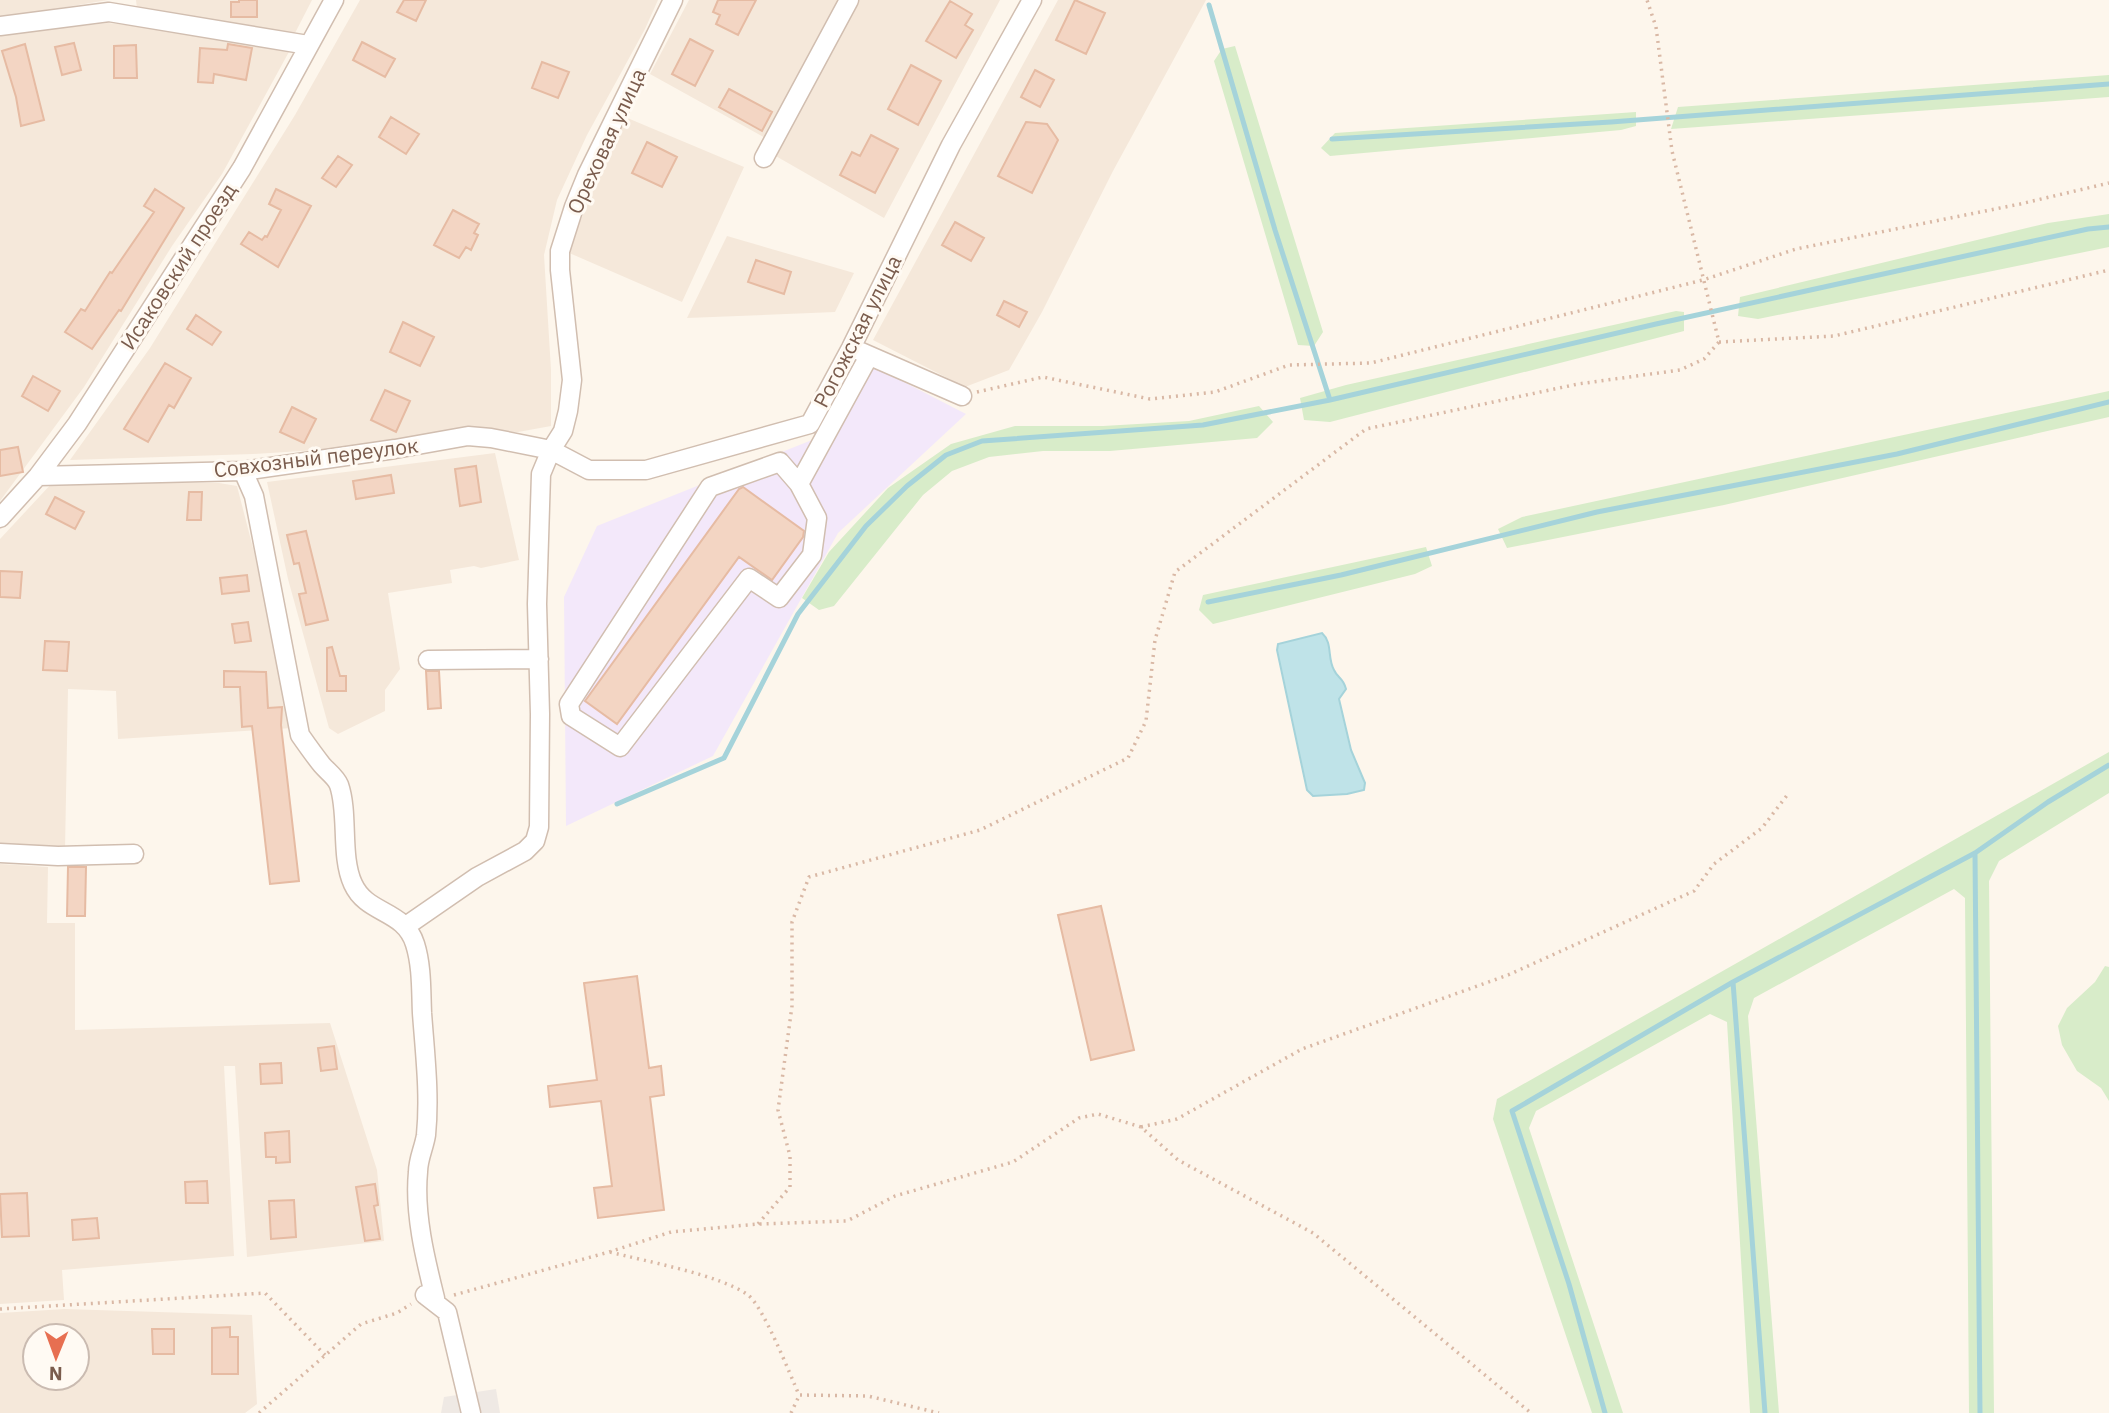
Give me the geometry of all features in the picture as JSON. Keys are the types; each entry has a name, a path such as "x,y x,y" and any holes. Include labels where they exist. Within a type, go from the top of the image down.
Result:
{"street":[{"path":"109,12 124,0"},
{"name":"Исаковский проезд","path":"0,518 38,476 76,424 242,168 334,0"},
{"name":"Ореховая улица","path":"407,926 477,877 525,851 535,841 539,827 537,604 541,474 563,431 572,380 560,251 587,175 673,0"},
{"path":"764,158 849,0"},
{"name":"Рогожская улица","path":"551,450 589,470 646,470 810,424 851,348 951,145 1032,0"},
{"path":"0,26 109,12 308,45"},
{"path":"851,348 962,396"},
{"path":"799,484 869,356"},
{"name":"Совхозный переулок","path":"38,476 243,471 468,436 551,450"},
{"path":"780,462 799,484 817,518 812,555 779,598 749,578 620,747 571,716 569,704 710,487 780,462"},
{"path":"243,471 254,496 300,735 322,766 339,783 347,841 346,863 353,884 367,904 385,910 407,926 415,945 420,977 428,1096 425,1138 418,1171 425,1258 430,1296 447,1312 471,1413"},
{"path":"428,660 539,659"},
{"path":"0,853 58,856 134,854"}],"path":[{"path":"1647,0 1656,27 1672,150 1719,342"},
{"path":"962,396 1043,377 1150,399 1215,392 1289,365 1371,363 1703,280 1796,248 2020,204 2109,183"},
{"path":"758,1224 790,1187 790,1156 778,1110 792,1006 792,922 809,877 980,831 1128,758 1146,722 1155,640 1175,572 1366,429 1578,384 1680,370 1704,359 1719,342 1834,336 2109,270"},
{"path":"1141,1127 1177,1119 1302,1049 1508,975 1694,891 1714,864 1762,828 1788,794"},
{"path":"258,1413 361,1324 397,1313 430,1296 453,1295 671,1232 758,1224 847,1221 895,1196 1013,1162 1079,1118 1098,1114 1141,1127 1178,1160 1313,1233 1531,1413"},
{"path":"609,1252 722,1282 750,1296 776,1342 799,1395 791,1413"},
{"path":"0,1309 265,1293 325,1355"},
{"path":"799,1395 868,1396 939,1413"}],"shaded area":[{"path":"0,0 108,0 0,18"},
{"path":"136,0 312,0 294,35 137,9"},
{"path":"360,0 658,0 587,135 557,200 544,255 551,370 551,426 518,432 457,431 367,447 70,460 150,348 295,115"},
{"path":"689,0 840,0 767,139 650,74"},
{"path":"858,0 1000,0 884,218 774,155"},
{"path":"1058,0 1206,0 1009,370 965,387 873,340"},
{"path":"108,23 191,32 290,50 222,174 172,246 84,387 0,501 0,35"},
{"path":"625,117 744,167 682,302 567,252"},
{"path":"727,236 854,273 835,312 687,318"},
{"path":"865,362 966,414 838,533 713,756 566,826 564,597 597,526 817,438"},
{"path":"495,453 519,560 481,568 474,566 450,570 452,583 388,593 400,669 385,690 385,711 338,734 329,728 288,579 267,482"},
{"path":"53,482 219,483 237,486 292,728 118,739 116,691 68,689 65,850 0,845 0,539"},
{"path":"0,864 48,867 47,923 75,923 75,1030 330,1023 377,1170 384,1241 247,1257 235,1066 224,1066 234,1256 62,1270 64,1300 0,1304"},
{"path":"65,1309 252,1315 257,1404 245,1413 0,1413 0,1313"},
{"path":"496,1389 500,1413 441,1413 444,1397"}],"green space":[{"path":"1235,46 1323,332 1314,346 1298,345 1214,61 1222,49"},
{"path":"2109,75 2109,97 1671,129 1678,107"},
{"path":"1636,112 1636,126 1621,130 1330,156 1321,148 1335,133"},
{"path":"2109,214 2109,247 1758,319 1738,316 1740,297 2048,223"},
{"path":"1676,311 1684,312 1684,331 1330,422 1304,420 1300,398 1346,385"},
{"path":"2109,391 2109,417 1724,505 1507,548 1498,529 1522,517"},
{"path":"1259,406 1273,422 1257,438 1110,451 1043,451 989,457 952,471 923,495 834,606 819,610 802,598 829,552 888,488 951,444 1015,426 1103,426 1189,421"},
{"path":"1426,547 1432,566 1415,574 1213,624 1199,610 1203,595"},
{"path":"2109,752 2109,793 1999,861 1989,881 1994,1413 1969,1413 1965,898 1954,889 1754,998 1748,1016 1779,1413 1750,1413 1727,1022 1710,1014 1536,1111 1529,1128 1623,1413 1592,1413 1493,1119 1497,1099"},
{"path":"2105,966 2109,967 2109,1101 2101,1088 2077,1071 2062,1045 2058,1026 2067,1008 2095,982"}],"water":[{"path":"1322,633 1328,641 1332,665 1346,689 1339,699 1351,750 1365,783 1364,790 1313,796 1307,790 1277,650 1278,644"}],"building":[{"path":"257,0 257,17 231,17 231,2"},
{"path":"404,0 426,0 416,21 397,12"},
{"path":"718,0 756,0 738,35 716,24 720,15 713,12"},
{"path":"1075,0 1105,13 1086,54 1056,40"},
{"path":"950,1 972,14 965,25 973,30 956,58 926,41"},
{"path":"690,39 713,51 695,86 672,74"},
{"path":"362,42 395,59 385,77 353,60"},
{"path":"74,43 81,70 62,75 55,47"},
{"path":"25,44 44,120 21,126 16,97 2,51"},
{"path":"228,44 252,48 246,80 214,74 213,83 198,82 200,48 227,50"},
{"path":"136,45 137,78 114,78 114,46"},
{"path":"542,62 569,72 558,98 532,88"},
{"path":"911,65 941,81 918,125 888,109"},
{"path":"1035,70 1054,80 1040,107 1021,97"},
{"path":"729,89 772,112 762,131 719,107"},
{"path":"391,117 419,134 406,154 379,137"},
{"path":"1026,122 1047,124 1058,140 1032,193 998,176"},
{"path":"871,135 898,149 875,193 840,175 852,152 860,156"},
{"path":"647,142 677,157 662,187 632,173"},
{"path":"338,156 352,165 336,187 322,178"},
{"path":"155,189 184,208 121,311 119,310 92,349 65,332 81,309 85,311 154,212 144,206"},
{"path":"276,189 311,206 278,267 241,244 249,232 262,240 267,237 281,210 269,204"},
{"path":"453,210 479,224 474,233 478,235 471,250 466,247 459,258 434,245"},
{"path":"955,222 984,238 971,261 942,245"},
{"path":"756,260 791,272 784,294 748,282"},
{"path":"1004,301 1027,312 1019,327 997,315"},
{"path":"196,315 221,332 212,345 187,329"},
{"path":"403,322 434,337 420,366 390,352"},
{"path":"165,363 191,378 174,408 169,405 148,442 124,429"},
{"path":"33,376 60,391 48,411 22,396"},
{"path":"385,390 410,401 396,432 371,420"},
{"path":"292,407 316,419 304,443 280,432"},
{"path":"18,447 23,472 0,476 0,450"},
{"path":"476,466 481,502 460,506 455,469"},
{"path":"391,475 394,493 356,499 353,481"},
{"path":"743,487 804,531 803,537 772,580 739,557 617,724 585,701"},
{"path":"189,492 202,492 201,520 187,520"},
{"path":"55,497 84,512 75,529 46,514"},
{"path":"306,531 328,620 306,625 299,594 306,593 299,563 294,564 287,535"},
{"path":"0,571 22,572 20,598 0,597"},
{"path":"247,575 249,591 222,594 220,578"},
{"path":"248,622 251,641 235,643 232,624"},
{"path":"45,641 69,642 67,671 43,670"},
{"path":"332,647 340,676 346,676 346,691 327,691 327,648"},
{"path":"224,671 266,672 268,708 282,707 281,725 299,881 270,884 252,726 242,727 240,687 224,687"},
{"path":"426,671 439,671 441,708 428,709"},
{"path":"68,867 86,867 85,916 67,916"},
{"path":"1101,906 1134,1050 1091,1060 1058,915"},
{"path":"637,976 649,1068 661,1066 664,1095 650,1097 664,1210 598,1218 594,1188 612,1186 601,1101 550,1107 548,1086 597,1080 584,983"},
{"path":"334,1046 337,1069 321,1071 318,1048"},
{"path":"281,1063 282,1083 261,1084 260,1064"},
{"path":"289,1131 290,1162 276,1163 276,1157 266,1157 265,1133"},
{"path":"207,1181 208,1203 186,1203 185,1182"},
{"path":"375,1184 378,1205 374,1206 380,1239 365,1241 356,1187"},
{"path":"27,1193 29,1236 2,1237 0,1194"},
{"path":"294,1200 296,1237 271,1239 269,1201"},
{"path":"97,1218 99,1238 73,1240 72,1220"},
{"path":"230,1327 230,1337 238,1337 238,1374 212,1374 212,1328"},
{"path":"152,1329 174,1329 174,1354 153,1354"}],"waterway":[{"path":"1209,5 1275,230 1330,400"},
{"path":"1332,139 1611,122 2109,84"},
{"path":"617,804 724,758 798,614 866,526 907,486 946,455 982,441 1203,425 1330,400 1656,324 2088,229 2109,227"},
{"path":"1208,602 1341,575 1597,512 1897,454 2109,402"},
{"path":"1605,1413 1569,1284 1512,1111 1733,982 1975,853 2048,802 2109,765"},
{"path":"1975,853 1980,1413"},
{"path":"1733,982 1765,1413"}]}
